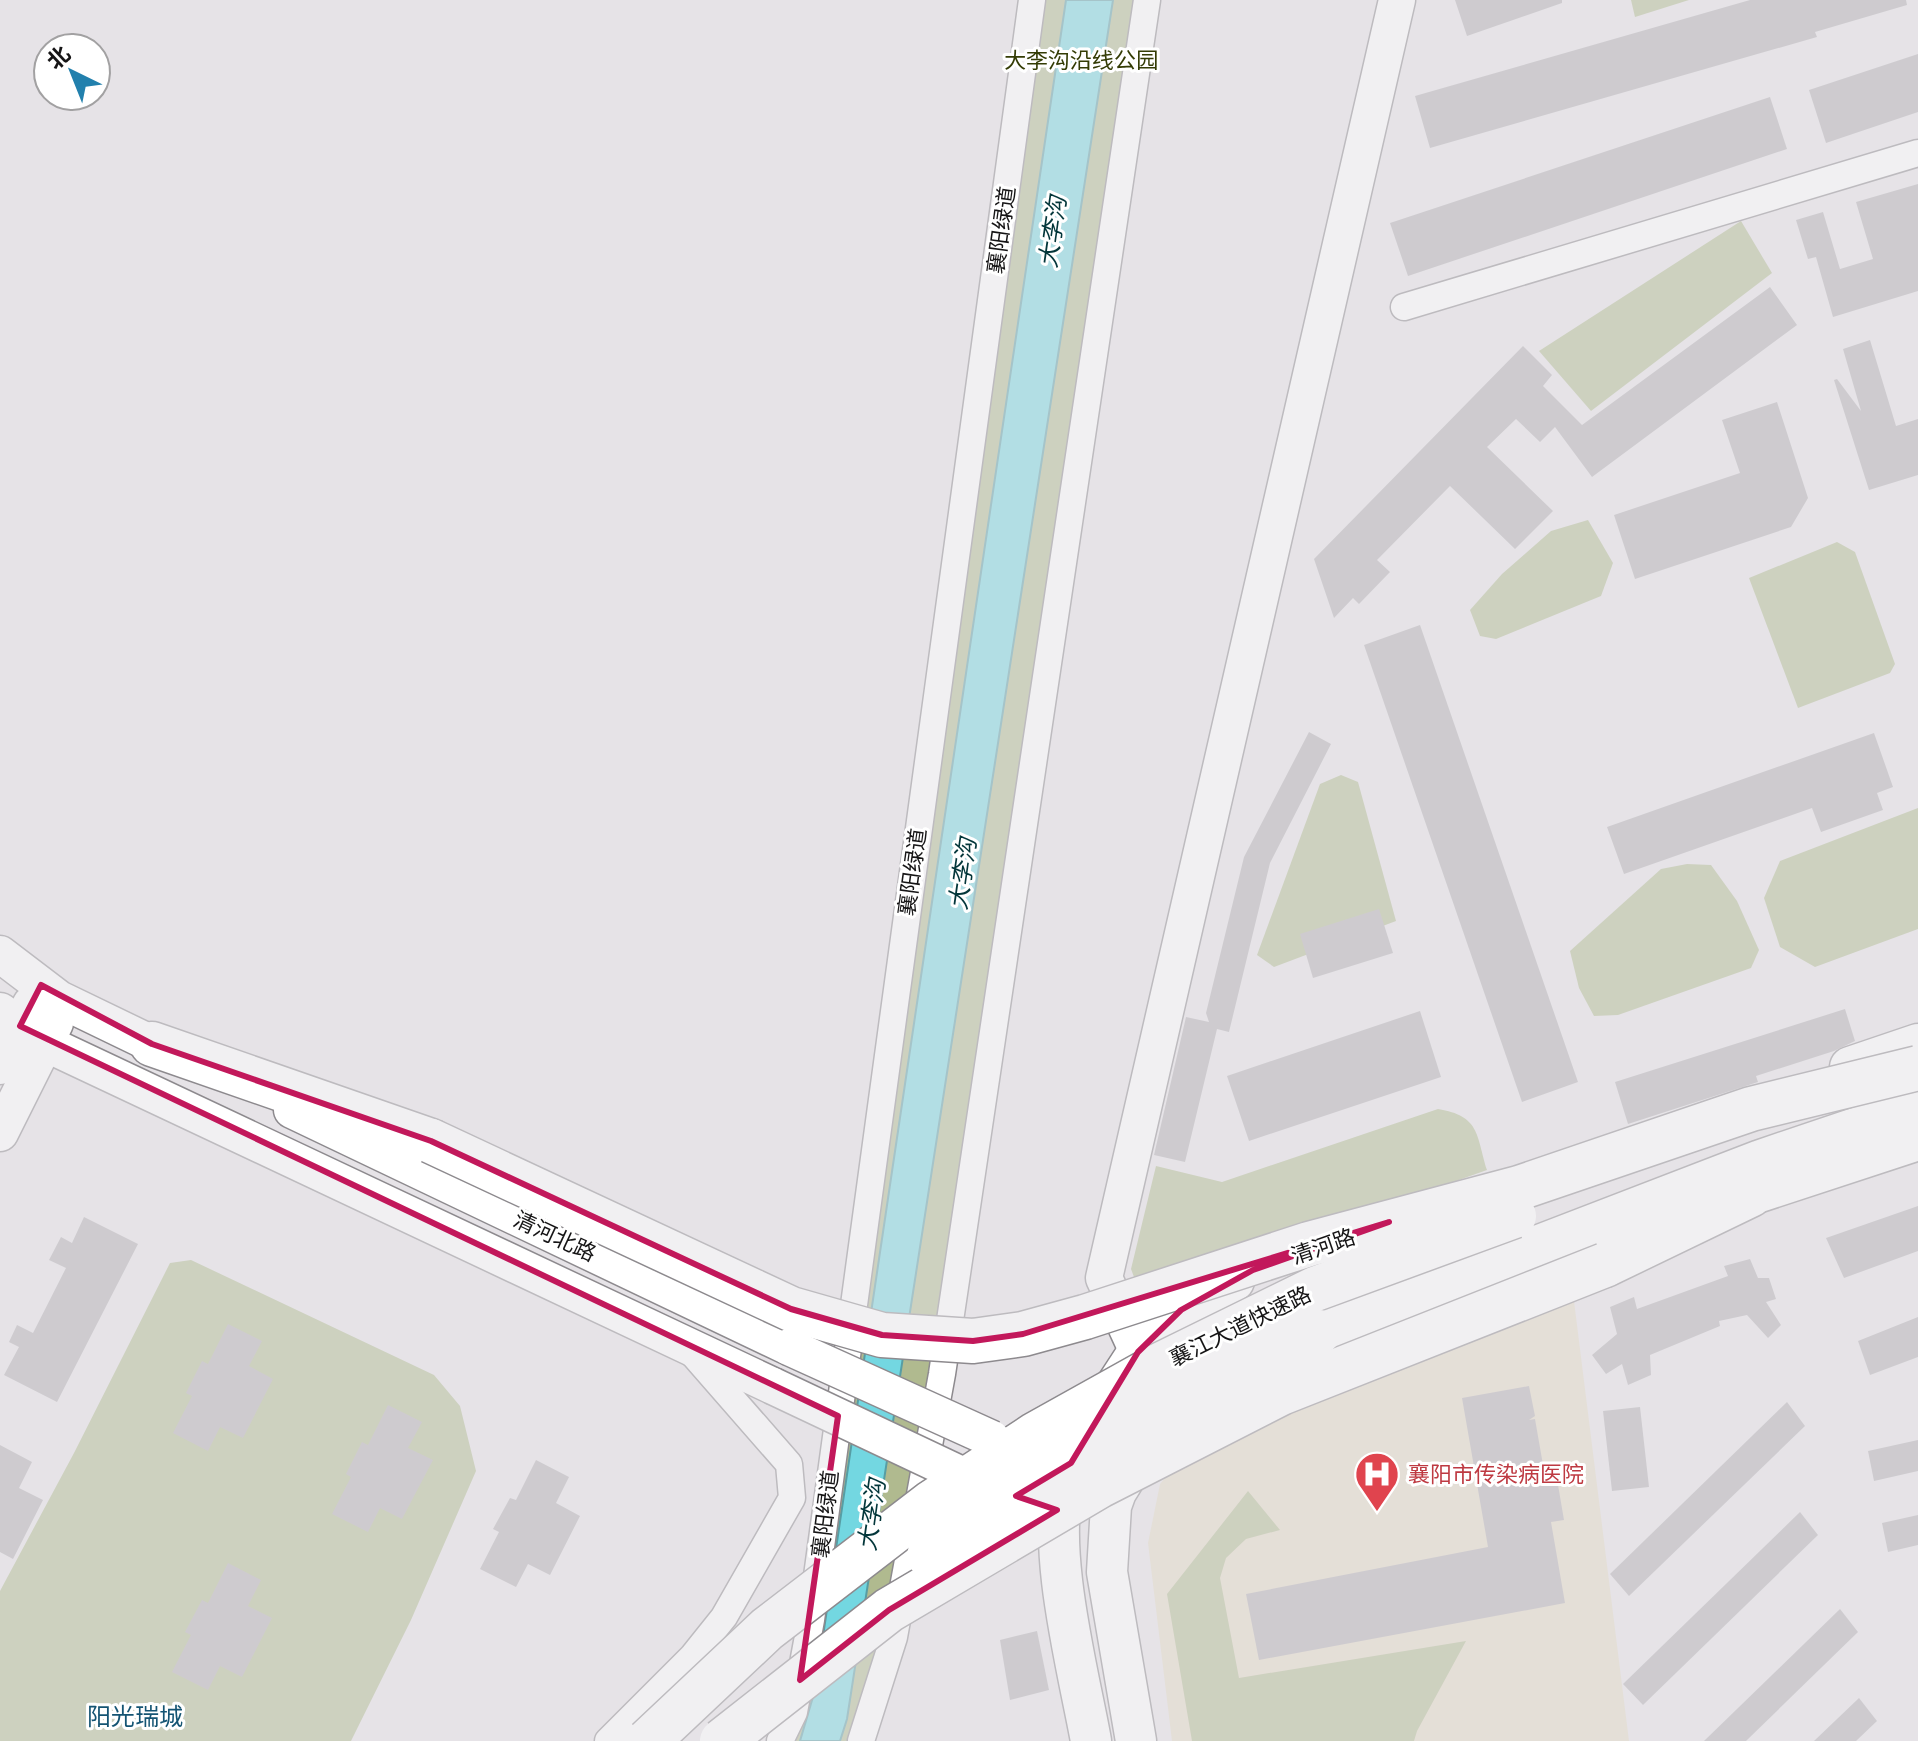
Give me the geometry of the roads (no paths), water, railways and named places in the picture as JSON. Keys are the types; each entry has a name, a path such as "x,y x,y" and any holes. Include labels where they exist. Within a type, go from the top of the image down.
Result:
{"highway":[{"path":"152,1044 431,1141 791,1309 882,1335 973,1341 1023,1334 1085,1317 1309,1244 1519,1188 1751,1109 1918,1068"},
{"name":"襄江大道快速路","path":"648,1741 767,1629 931,1503 1036,1434 1158,1366 1315,1289 1918,1068"},
{"name":"襄江大道快速路","path":"712,1741 878,1592 995,1509 1123,1432 1319,1332 1761,1162 1918,1109"},
{"path":"722,1741 889,1610 1099,1486 1281,1393 1605,1265 1750,1195"}],"main road":[{"path":"1138,1352 1104,1278 1397,0"},
{"name":"清河北路","path":"0,954 53,993 152,1044 789,1347 1018,1449 1073,1464 1129,1471"},
{"path":"0,1066 21,1027 53,993"},
{"path":"0,1133 21,1027"},
{"name":"清河北路","path":"21,1027 972,1480 1110,1532"},
{"name":"清河路","path":"1091,1741 1061,1575 1061,1497 1073,1464 1098,1414 1138,1352 1181,1310 1253,1270 1515,1178 1918,1044"},
{"path":"1136,1741 1107,1572 1111,1506 1116,1492 1158,1425 1191,1392 1234,1368 1418,1302 1918,1140"}],"street":[{"name":"襄阳绿道","path":"780,1741 794,1712 811,1620 1032,0"},
{"path":"861,1741 894,1637 942,1374 1147,0"},
{"path":"1404,307 1918,153"},
{"path":"608,1741 692,1657 724,1617 792,1498 789,1464 685,1344"}],"water":[{"name":"大李沟","path":"1066,0 1113,0 847,1719 840,1741 800,1741 815,1690"}],"place":[{"name":"襄阳市传染病医院","path":"1377,1513"}],"district":[{"name":"阳光瑞城","path":"135,1717"}],"park label":[{"name":"大李沟沿线公园","path":"1081,60"}]}
